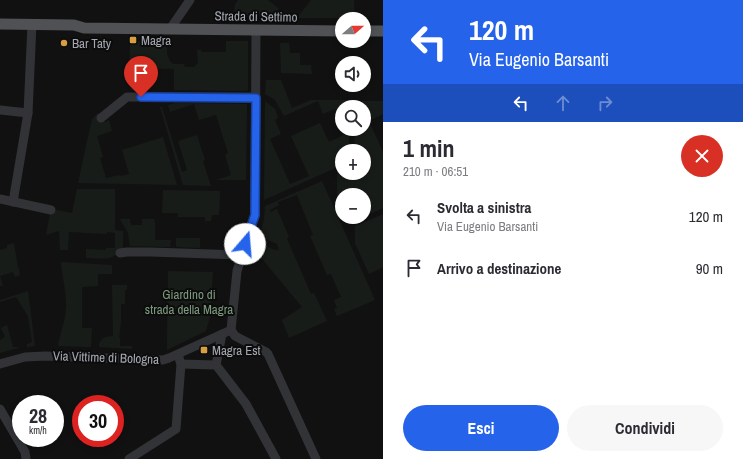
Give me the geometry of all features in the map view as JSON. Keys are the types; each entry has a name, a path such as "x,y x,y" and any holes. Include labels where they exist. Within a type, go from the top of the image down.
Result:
{"main road":[{"name":"Strada di Settimo","path":"0,24 32,28"},
{"name":"Strada di Settimo","path":"0,30 74,25 84,28 335,31"},
{"path":"371,31 383,31"}],"street":[{"path":"170,29 190,0"},
{"path":"13,202 28,113 32,28"},
{"path":"216,365 226,332 241,255 255,215 256,30"},
{"path":"101,118 127,97 256,98"},
{"path":"0,110 28,113"},
{"path":"0,199 51,210"},
{"path":"120,253 241,255"},
{"path":"226,332 268,354 316,459"},
{"name":"Via Vittime di Bologna","path":"0,364 25,357 39,356 163,360 226,332"},
{"path":"129,459 176,429 181,364 178,354"},
{"path":"181,364 216,365"},
{"path":"216,365 246,404 276,459"},
{"path":"0,409 12,426"},
{"path":"23,447 26,459"}],"green space":[{"path":"238,0 268,0 278,8 278,16 234,15 235,5"},
{"path":"311,0 354,0 355,12 335,12 335,18 297,18"},
{"path":"130,41 167,42 168,57 173,64 184,64 185,67 194,67 198,63 197,50 201,50 202,52 226,52 226,41 248,41 248,91 174,90 174,69 134,68 134,90 131,90 129,83"},
{"path":"280,43 289,43 290,53 300,53 300,65 311,65 312,74 281,73"},
{"path":"266,80 281,80 292,108 311,100 335,100 335,109 323,114 318,101 284,116 275,100 265,94"},
{"path":"265,101 275,109 278,118 275,120 281,134 270,139 290,184 309,176 291,136 320,123 329,142 342,136 349,136 349,144 335,144 335,168 264,200"},
{"path":"371,101 383,101 383,114 371,120"},
{"path":"176,103 247,104 246,180 216,180 231,175 225,155 228,153 216,115 199,120 194,104 170,112 168,105"},
{"path":"160,107 162,107 182,172 187,170 178,141 197,135 211,186 183,185"},
{"path":"98,113 105,122 109,120 112,131 97,136 103,157 100,158 106,178 129,174 122,150 163,137 177,185 78,183 91,123 93,118"},
{"path":"371,125 383,152 383,208 371,214 371,188 337,188 337,180 371,180 371,144 355,144 354,136 371,136"},
{"path":"322,181 335,210 335,224 341,224 375,300 337,316 334,309 337,308 334,300 341,297 331,274 327,275 310,236 313,235 297,195 278,202 279,205 270,210 271,212 277,209 289,237 287,239 311,294 314,293 327,321 289,338 282,320 302,307 254,249 257,242 275,250 279,250 277,244 259,236 264,220 265,206"},
{"path":"77,189 115,189 115,230 123,231 123,249 117,249 117,254 114,256 102,259 86,258 86,249 106,250 106,248 115,248 115,233 69,232 68,250 60,250 59,231 46,235 50,213 57,210 72,213"},
{"path":"163,190 220,191 219,215 212,215 211,221 205,221 205,217 178,217 178,213 162,213"},
{"path":"383,214 383,267 369,274 355,243 355,226 360,224 371,224 371,219"},
{"path":"120,219 130,219 131,225 142,225 142,219 154,219 155,240 171,240 170,247 130,246 128,233"},
{"path":"176,238 200,238 200,248 176,247"},
{"path":"14,243 20,275 15,277 13,272 0,276 0,250 7,248 7,245"},
{"path":"61,262 112,265 112,274 98,274 98,286 82,287 82,328 92,328 91,347 58,346 66,309 66,297"},
{"name":"Giardino di strada della Magra","path":"168,271 213,272 210,317 206,331 167,350"},
{"path":"0,276 3,286 0,286"},
{"path":"112,285 127,285 127,290 125,290 125,304 121,304 119,338 120,346 132,346 132,349 99,347 103,338 113,336"},
{"path":"28,291 35,346 27,347 27,344 32,342 28,316 16,297 0,302 0,300"},
{"path":"7,325 13,347 18,348 0,353 0,340 5,337 1,328"}],"place":[{"name":"Magra","path":"133,40"},
{"name":"Bar Taty","path":"64,43"},
{"name":"Magra Est","path":"204,350"}],"route":[{"path":"141,97 256,98 255,215 245,244"}]}
